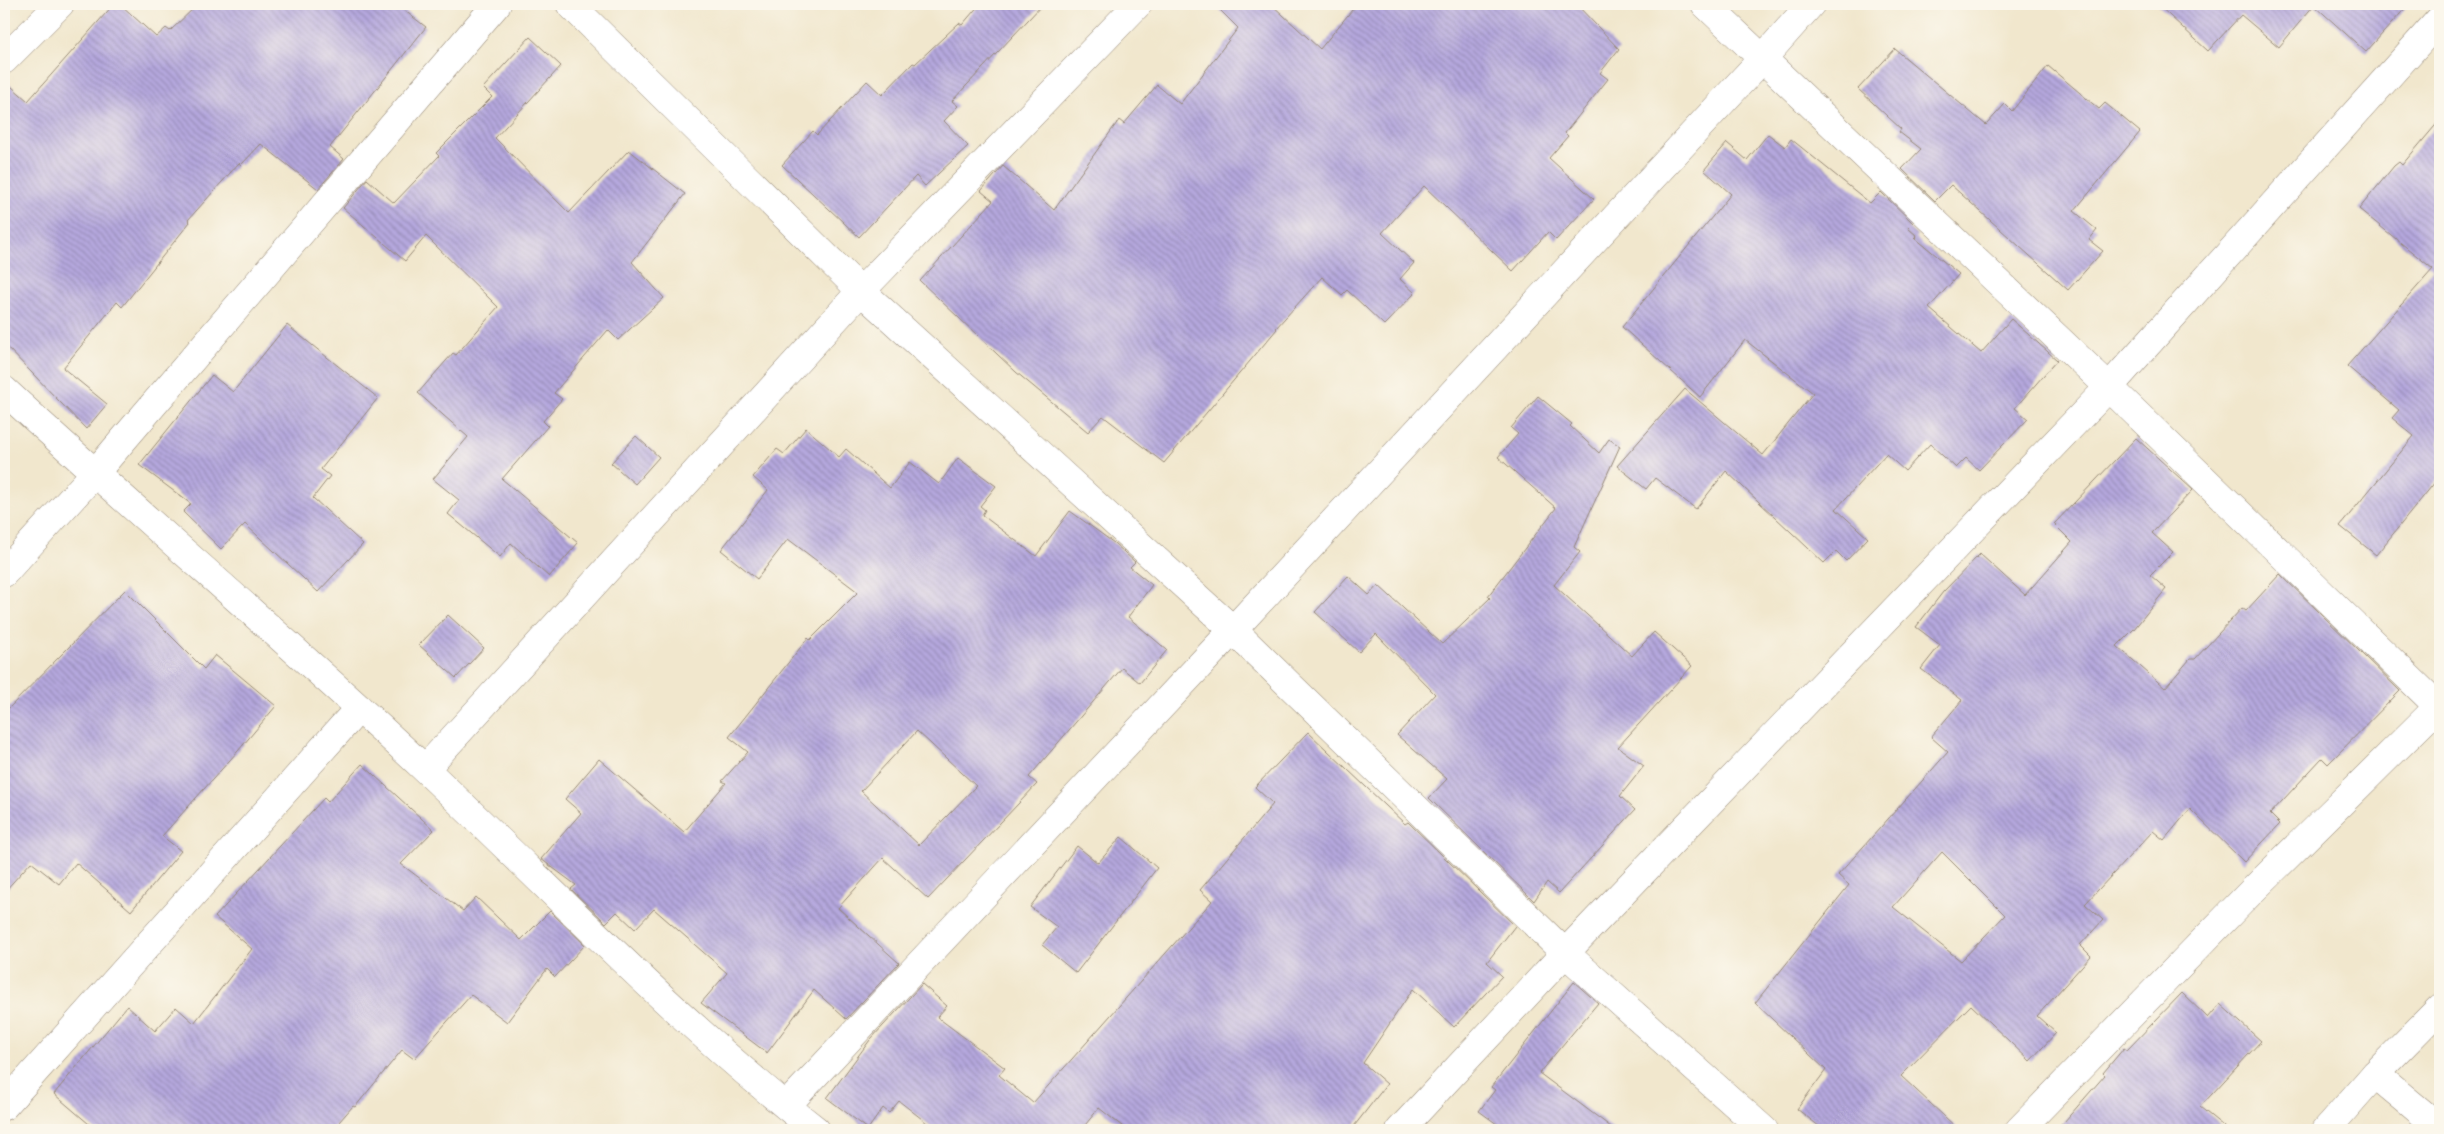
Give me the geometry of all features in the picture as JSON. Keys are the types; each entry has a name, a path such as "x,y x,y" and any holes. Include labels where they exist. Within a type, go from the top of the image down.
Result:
{"street":[{"path":"4,60 60,4"},
{"path":"4,573 94,474 497,4"},
{"path":"570,4 861,291 1233,630 1565,953 1764,1130"},
{"path":"425,769 861,291 1138,4"},
{"path":"1706,4 1764,57 2440,706 2252,891 2019,1130"},
{"path":"786,1106 1233,630 1811,4"},
{"path":"1400,1130 1565,953 2109,387 2440,20"},
{"path":"4,390 94,474 359,708 710,1041 816,1130"},
{"path":"4,1106 359,708"},
{"path":"2326,1130 2374,1074 2440,1008"},
{"path":"2374,1074 2440,1128"}],"building":[{"path":"114,4 120,4 156,37 166,28 170,31 198,4 396,4 426,27 330,147 344,159 318,189 261,144 241,165 239,163 188,220 190,222 122,307 117,302 63,368 107,404 86,429 4,344 4,80 28,101"},
{"path":"980,4 1043,4 952,101 958,106 944,121 968,146 925,186 916,176 859,237 782,165 813,131 817,135 867,81 882,95 913,63 915,64 959,23 962,25"},
{"path":"1214,4 1271,4 1320,49 1357,4 1576,4 1619,49 1600,73 1608,79 1565,133 1568,136 1549,158 1594,199 1556,240 1548,232 1513,271 1424,186 1382,233 1414,263 1400,279 1415,293 1384,325 1347,290 1342,295 1322,277 1276,328 1164,463 1103,416 1088,432 1016,372 920,281 993,201 981,191 1003,166 1054,210 1119,120 1124,124 1157,85 1180,104 1238,28"},
{"path":"2157,4 2409,4 2366,52 2314,5 2279,47 2241,15 2208,51"},
{"path":"530,37 561,66 495,138 569,213 629,150 685,194 632,262 664,298 618,340 608,330 554,393 562,399 543,421 548,426 502,479 578,543 549,577 511,543 500,557 448,514 459,500 433,479 468,437 418,393 453,353 456,355 498,307 426,236 405,261 343,208 367,179 394,203 439,156 436,153 492,97 483,88"},
{"path":"1895,49 1986,125 2005,104 2012,111 2048,66 2099,109 2105,103 2140,132 2074,211 2097,230 2089,240 2103,251 2068,290 1951,185 1935,201 1902,169 1921,149 1899,132 1901,129 1858,89"},
{"path":"2440,120 2440,476 2376,555 2340,526 2414,436 2392,418 2399,410 2347,366 2433,269 2359,209 2394,166 2399,162 2402,165"},
{"path":"1768,134 1785,147 1791,139 1870,203 1881,192 1913,223 1908,228 1917,236 1915,238 1959,274 1929,308 1981,353 2011,319 2057,360 2015,408 2028,419 1979,470 1966,458 1956,468 1930,444 1905,471 1886,454 1836,509 1868,538 1846,561 1836,551 1824,563 1726,471 1696,509 1655,478 1646,489 1617,466 1685,389 1763,455 1813,393 1745,340 1700,397 1622,327 1731,194 1704,170 1727,143 1747,160"},
{"path":"287,325 378,398 321,469 330,476 313,498 363,544 318,592 245,524 221,549 183,512 191,504 139,465 212,375 233,392"},
{"path":"1538,396 1572,424 1570,426 1599,453 1609,439 1620,446 1574,547 1580,552 1554,585 1632,656 1654,632 1692,666 1618,747 1644,766 1620,796 1635,810 1559,893 1547,882 1534,901 1429,798 1447,779 1397,735 1435,694 1376,634 1359,652 1315,612 1348,576 1369,595 1378,585 1442,644 1490,598 1488,596 1556,508 1498,457 1518,434 1511,428"},
{"path":"806,428 839,457 846,449 890,488 910,462 939,484 958,458 996,486 980,506 985,510 982,515 1036,556 1070,511 1114,543 1135,562 1130,567 1152,585 1128,617 1167,650 1140,683 1122,668 1029,777 1037,784 928,899 883,858 838,908 899,963 846,1019 814,990 767,1053 701,1003 727,973 654,909 635,929 617,912 606,923 571,889 576,885 541,859 581,813 565,799 599,759 684,832 726,783 722,781 748,752 729,737 808,638 810,640 858,592 788,539 757,579 721,550 768,490 753,477 777,449 784,454","holes":["917,731 976,786 919,845 861,791"]},
{"path":"636,436 659,457 635,484 611,463"},
{"path":"2136,438 2193,490 2152,533 2173,552 2150,575 2166,589 2134,629 2117,646 2165,688 2190,659 2195,659 2242,608 2246,611 2280,574 2400,691 2328,764 2322,758 2270,814 2280,824 2244,862 2190,809 2164,840 2153,831 2085,904 2103,920 2080,945 2091,956 2037,1016 2056,1033 2030,1061 1971,1005 1901,1076 1959,1130 1824,1130 1797,1109 1826,1070 1755,1003 1849,885 1838,875 1948,752 1931,737 1962,700 1921,669 1940,645 1916,627 1943,592 1980,554 2025,595 2072,542 2054,524","holes":["1942,852 2005,915 1961,961 1893,907"]},
{"path":"125,590 204,669 215,655 276,706 162,836 181,851 131,911 76,863 59,884 31,862 4,892 4,713"},
{"path":"448,615 484,648 456,678 419,645"},
{"path":"1308,732 1405,824 1408,822 1515,926 1487,962 1502,976 1454,1027 1413,989 1363,1063 1387,1084 1351,1130 1127,1130 1099,1108 1081,1130 936,1130 899,1101 889,1113 883,1108 868,1129 827,1098 870,1040 922,984 947,1006 937,1017 1005,1068 999,1075 1033,1103 1212,901 1200,890 1273,804 1255,787"},
{"path":"362,764 434,830 401,864 463,911 476,897 521,940 550,911 585,945 555,977 547,969 507,1022 471,995 414,1059 402,1050 355,1107 353,1106 332,1130 96,1130 54,1094 127,1006 155,1031 176,1007 194,1023 252,949 215,917 324,798 328,802"},
{"path":"1121,837 1157,868 1076,973 1042,945 1057,927 1030,907 1077,846 1098,863"},
{"path":"1574,982 1598,1003 1539,1073 1615,1130 1505,1130 1479,1111 1495,1090 1491,1087"},
{"path":"2182,993 2208,1018 2220,1004 2261,1041 2200,1107 2228,1130 2057,1130 2105,1075 2103,1073 2124,1048 2127,1050"}]}
